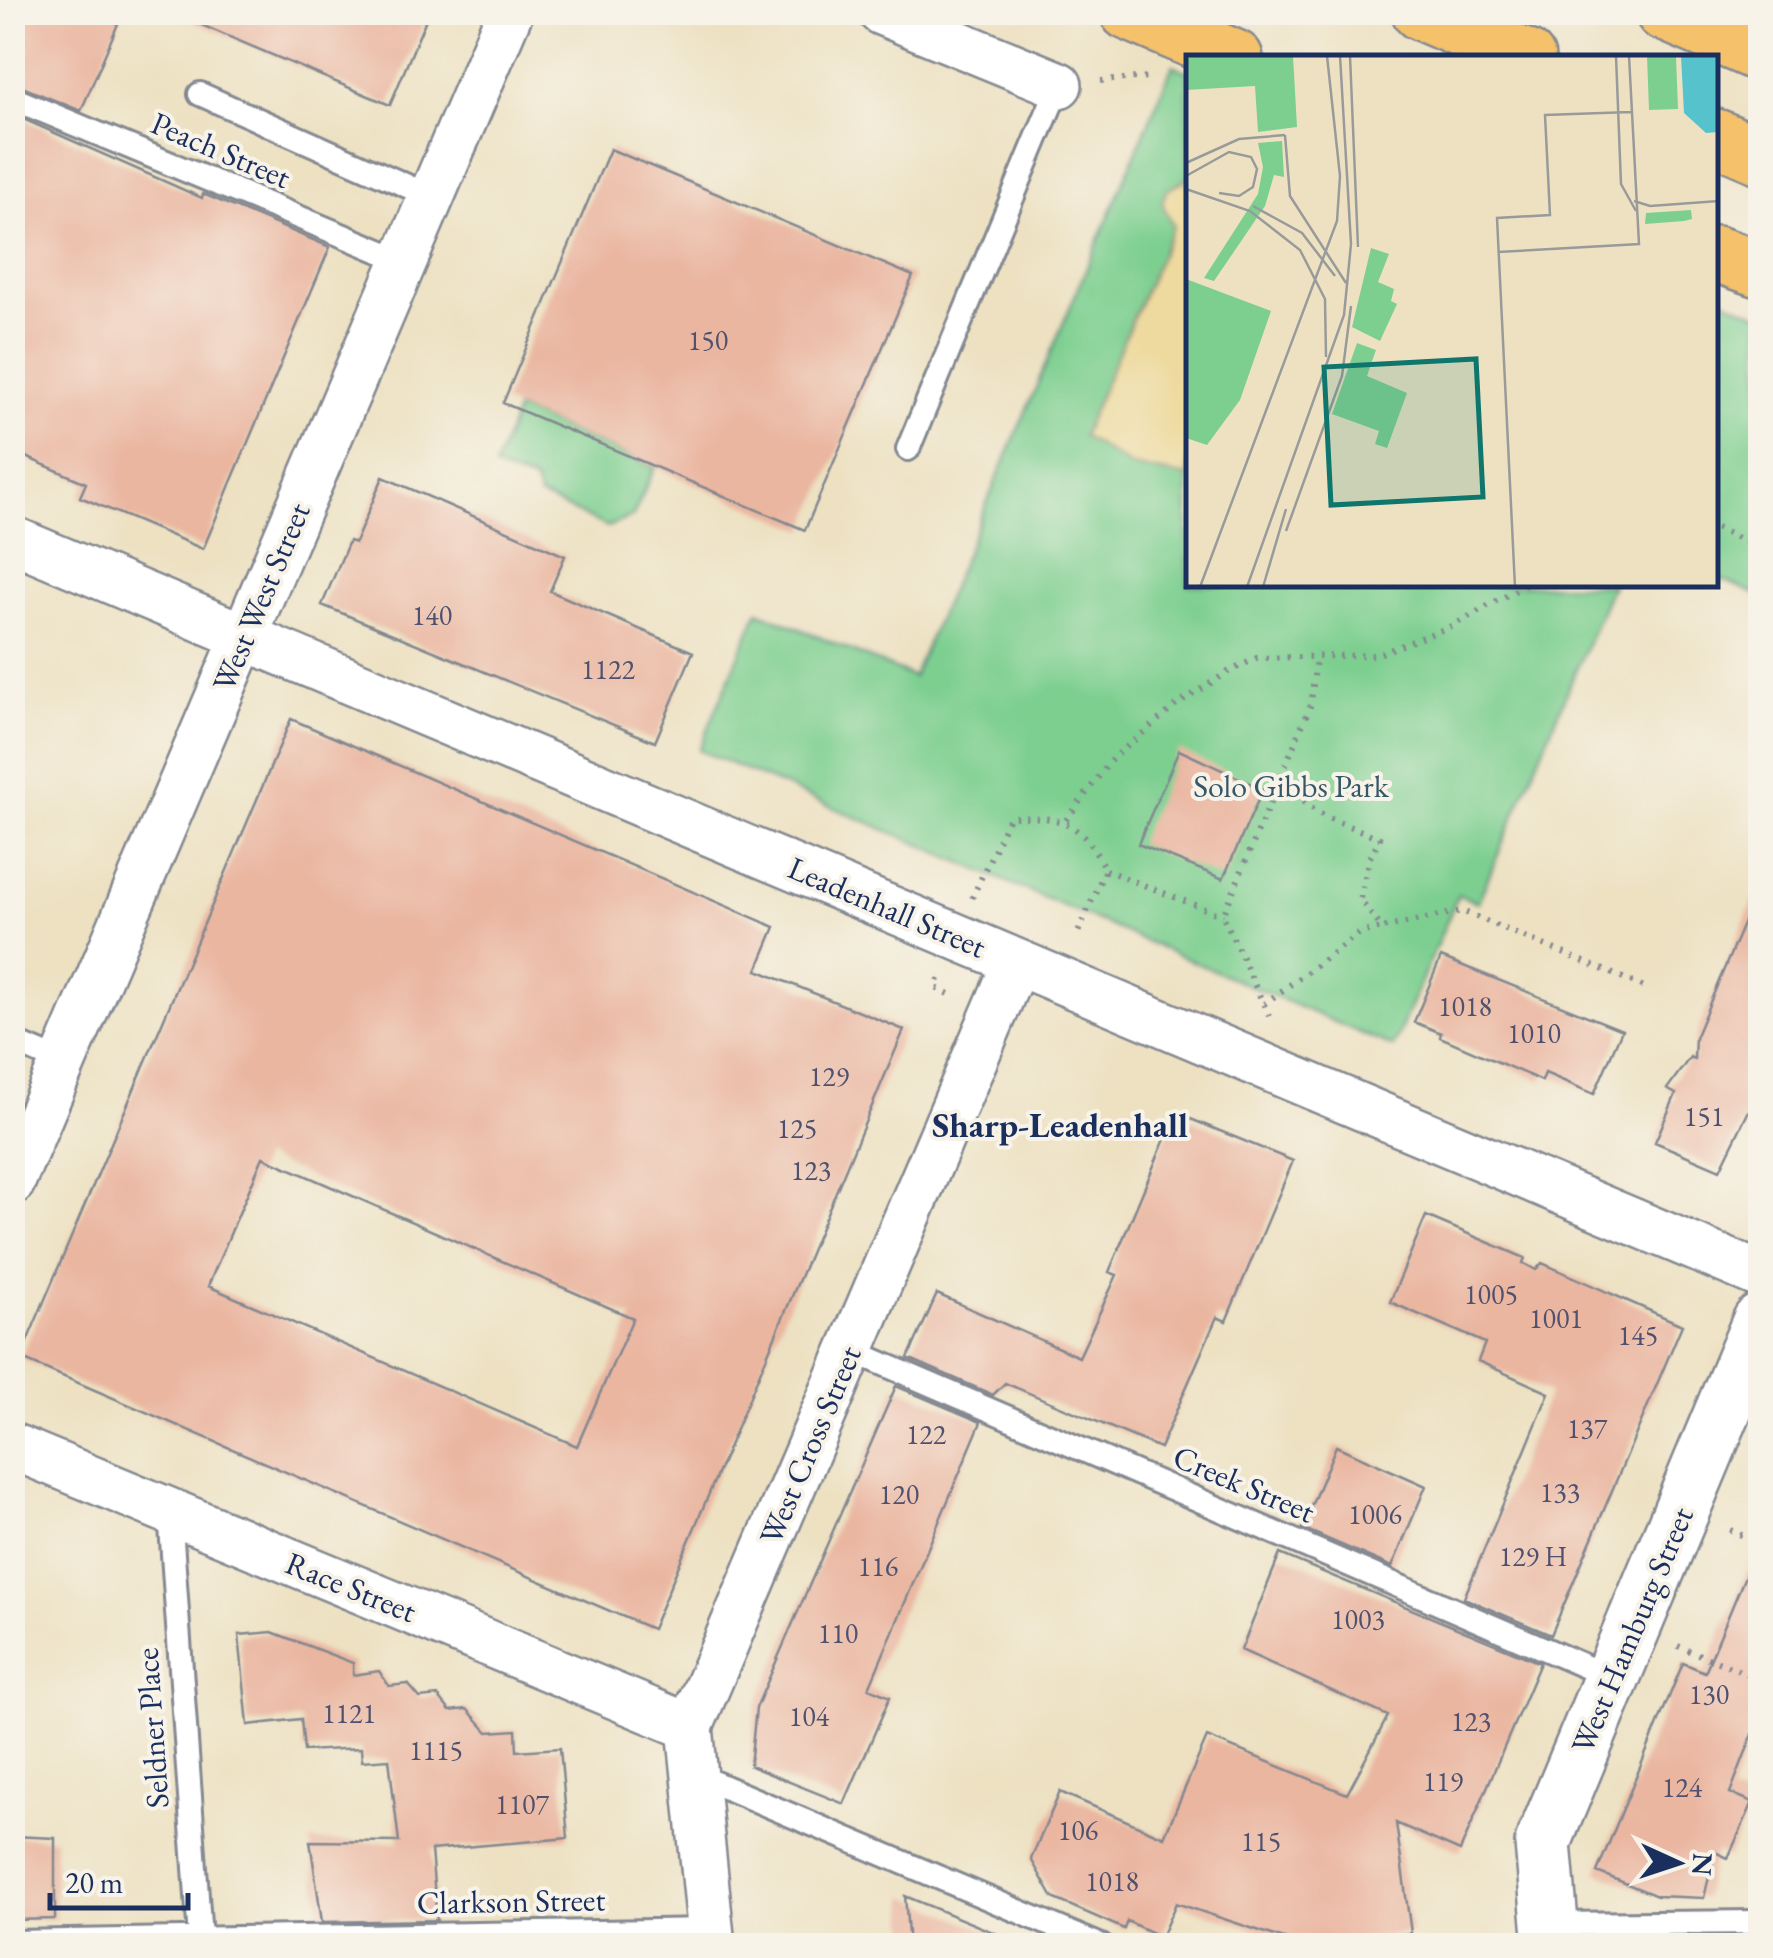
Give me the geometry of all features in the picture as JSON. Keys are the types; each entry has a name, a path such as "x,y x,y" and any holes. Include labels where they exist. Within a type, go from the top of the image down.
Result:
{"highway":[{"path":"1128,12 1228,55"},
{"path":"1420,12 1520,55"},
{"path":"1663,12 1760,54"},
{"path":"1718,138 1760,156"},
{"path":"1718,255 1760,269"}],"street":[{"name":"West West Street","path":"12,1182 510,12"},
{"path":"881,12 1059,85"},
{"name":"Leadenhall Street","path":"12,540 1760,1276"},
{"name":"West Cross Street","path":"690,1727 1016,962"},
{"name":"West Hamburg Street","path":"1551,1935 1543,1843 1760,1322"},
{"name":"Race Street","path":"12,1446 690,1727"},
{"path":"690,1727 711,1938"}],"lane":[{"path":"908,448 1059,85"},
{"path":"200,94 432,196"},
{"name":"Peach Street","path":"12,98 404,262"},
{"path":"12,1041 64,1063"},
{"name":"Creek Street","path":"851,1350 1612,1678"},
{"name":"Seldner Place","path":"170,1512 200,1939"},
{"path":"696,1775 1100,1946"},
{"path":"1551,1935 1760,1922"},
{"name":"Clarkson Street","path":"12,1942 711,1938"}],"path":[{"path":"1059,85 1163,75"},
{"path":"1718,529 1760,548"},
{"path":"1066,820 1112,759 1174,706 1257,658 1376,655 1452,626 1519,588"},
{"path":"1223,916 1310,704 1316,658"},
{"path":"1277,784 1325,817 1380,838 1369,859 1360,900 1382,928"},
{"path":"1105,870 1223,916 1269,1016"},
{"path":"1264,1004 1360,933 1462,911 1647,988"},
{"path":"1730,1530 1760,1543"},
{"path":"1678,1646 1760,1679"}],"green space":[{"name":"Solo Gibbs Park","path":"1173,65 1186,71 1186,588 1611,588 1478,902 1458,895 1393,1047 699,750 758,611 913,677"},
{"path":"1718,297 1760,315 1760,596 1718,578"},
{"path":"517,409 655,467 633,516 608,527 539,496 535,482 494,468"}],"sand":[{"path":"1186,179 1186,477 1131,466 1082,436 1173,226 1162,203 1166,191"}],"building":[{"path":"22,12 123,12 81,111 12,83 12,34"},
{"path":"171,12 429,12 390,105"},
{"path":"12,114 202,198 203,194 330,247 203,549 80,497 86,483 12,451"},
{"path":"610,149 913,276 805,530 503,403"},
{"path":"383,477 565,556 550,591 693,652 655,742 322,605 349,541 355,543"},
{"path":"291,719 775,927 757,970 904,1030 652,1629 20,1358","holes":["263,1157 633,1318 577,1446 208,1286"]},
{"path":"1179,750 1263,789 1223,879 1138,844"},
{"path":"1760,884 1760,1088 1720,1170 1655,1142 1676,1094 1667,1089 1690,1057 1694,1059 1695,1038"},
{"path":"1441,957 1622,1030 1594,1094 1545,1073 1542,1081 1414,1022"},
{"path":"1176,1113 1293,1161 1226,1321 1217,1317 1160,1448 1005,1383 993,1395 908,1358 937,1294 1079,1357 1117,1275 1109,1272"},
{"path":"1426,1216 1525,1258 1523,1263 1536,1270 1542,1263 1682,1325 1551,1635 1464,1598 1549,1393 1478,1361 1485,1343 1390,1302"},
{"path":"896,1386 981,1422 869,1688 890,1697 844,1804 750,1766 756,1708"},
{"path":"1336,1446 1426,1486 1392,1567 1302,1528"},
{"path":"1760,1540 1760,1715 1730,1793 1753,1802 1728,1858 1715,1852 1704,1898 1657,1896 1597,1872 1683,1663 1705,1672"},
{"path":"1280,1554 1540,1663 1460,1851 1396,1823 1411,1933 1305,1946 1176,1903 1161,1937 1127,1921 1124,1929 1053,1898 1031,1859 1060,1792 1164,1837 1207,1737 1347,1794 1388,1716 1241,1650"},
{"path":"272,1632 353,1663 353,1675 379,1671 389,1686 408,1684 420,1698 438,1696 450,1711 467,1709 488,1732 516,1730 517,1751 560,1748 568,1838 431,1850 437,1920 322,1922 310,1841 399,1842 389,1759 362,1761 361,1748 304,1751 301,1719 248,1725 239,1635"},
{"path":"12,1836 55,1838 55,1919 12,1920"},
{"path":"905,1896 1022,1944 1022,1946 909,1946"}],"district":[{"name":"Sharp-Leadenhall","path":"1060,1125"}]}
